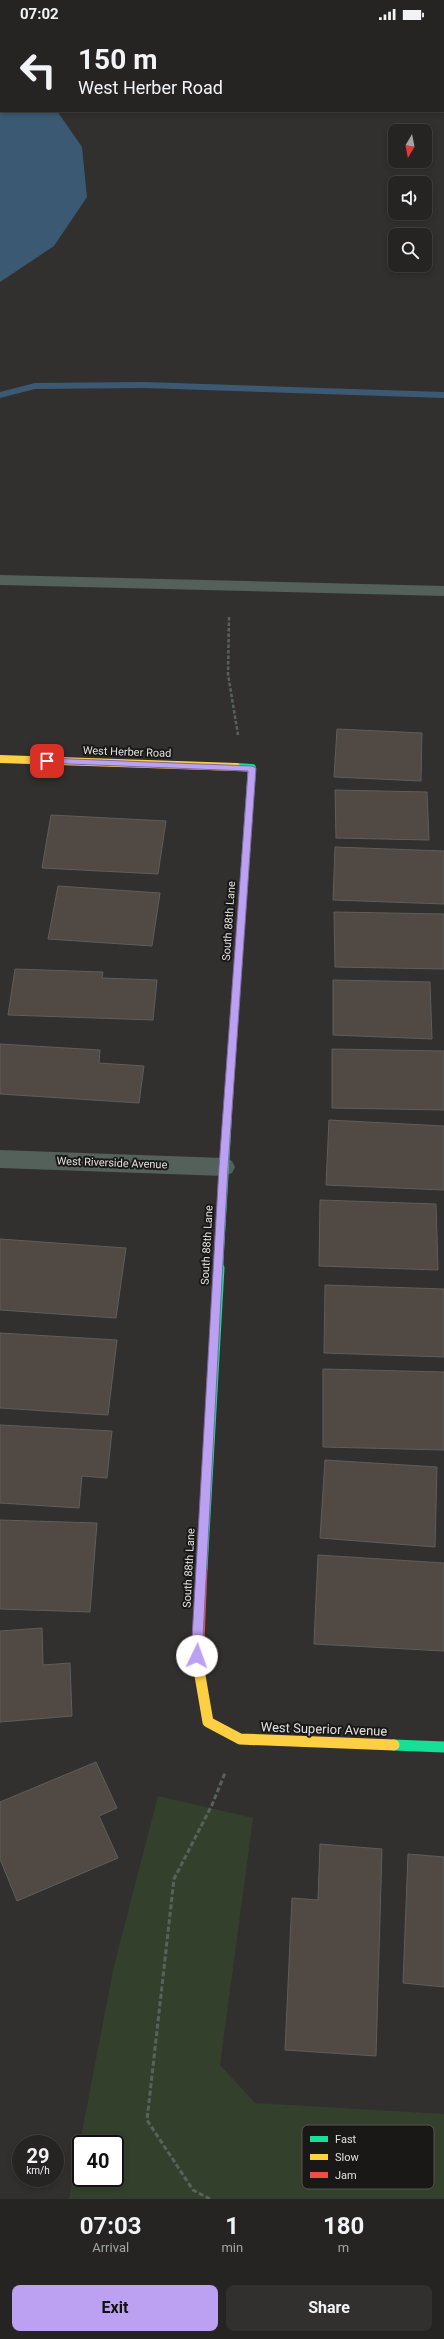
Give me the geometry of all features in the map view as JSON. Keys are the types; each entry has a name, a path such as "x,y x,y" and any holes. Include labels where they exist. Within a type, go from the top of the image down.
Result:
{"street":[{"path":"0,580 444,591"},
{"name":"West Herber Road","path":"0,759 252,768"},
{"name":"South 88th Lane","path":"208,1722 197,1656 224,1167 252,768"},
{"name":"West Riverside Avenue","path":"0,1159 224,1167"},
{"name":"West Superior Avenue","path":"208,1722 240,1739 444,1747"}],"path":[{"path":"239,587 228,620 228,674 238,741 252,768"},
{"path":"210,2199 193,2190 147,2120 174,1879 212,1805 240,1739"}],"green space":[{"path":"158,1796 253,1818 220,2065 255,2103 444,2114 444,2199 69,2199 72,2183 72,2187 124,2187 124,2135 81,2135 114,1966"}],"water":[{"path":"0,112 58,112 82,147 87,197 54,246 0,282"}],"building":[{"path":"337,729 422,733 421,781 334,777"},
{"path":"335,790 427,792 429,840 336,838"},
{"path":"51,815 166,821 158,874 42,868"},
{"path":"335,847 444,851 444,904 333,900"},
{"path":"58,886 160,893 152,946 48,939"},
{"path":"334,912 444,914 444,969 335,967"},
{"path":"15,969 103,972 102,978 157,980 153,1020 8,1015"},
{"path":"333,980 430,982 432,1039 333,1035"},
{"path":"0,1044 100,1050 99,1063 144,1066 139,1103 0,1094"},
{"path":"332,1049 444,1051 444,1110 332,1108"},
{"path":"329,1120 444,1126 444,1190 326,1185"},
{"path":"320,1200 436,1204 438,1270 319,1266"},
{"path":"0,1239 126,1248 116,1318 0,1310"},
{"path":"325,1285 444,1289 444,1357 324,1353"},
{"path":"0,1333 117,1340 108,1415 0,1408"},
{"path":"323,1369 444,1372 444,1450 323,1447"},
{"path":"0,1425 112,1431 107,1478 82,1476 79,1508 0,1503"},
{"path":"325,1460 437,1467 435,1547 320,1538"},
{"path":"0,1520 97,1523 90,1612 0,1609"},
{"path":"318,1555 444,1563 444,1651 314,1644"},
{"path":"42,1628 43,1665 70,1663 72,1716 0,1722 0,1631"},
{"path":"96,1762 117,1808 99,1816 118,1858 17,1901 0,1859 0,1802"},
{"path":"320,1844 382,1849 376,2056 285,2050 292,1898 318,1900"},
{"path":"408,1854 444,1857 444,1987 403,1983"}],"waterway":[{"path":"0,395 35,386 145,385 444,395"}],"traffic: fast":[{"path":"235,1007 252,768 236,767"},
{"path":"202,1569 228,1115"},
{"path":"394,1745 444,1747"}],"traffic: slow":[{"path":"0,759 236,767"},
{"path":"198,1664 208,1722 240,1739 394,1745"}],"traffic: jam":[{"path":"228,1115 235,1007"},
{"path":"198,1664 197,1656 202,1569"}],"route":[{"path":"47,761 252,768 224,1167 197,1656"}]}
